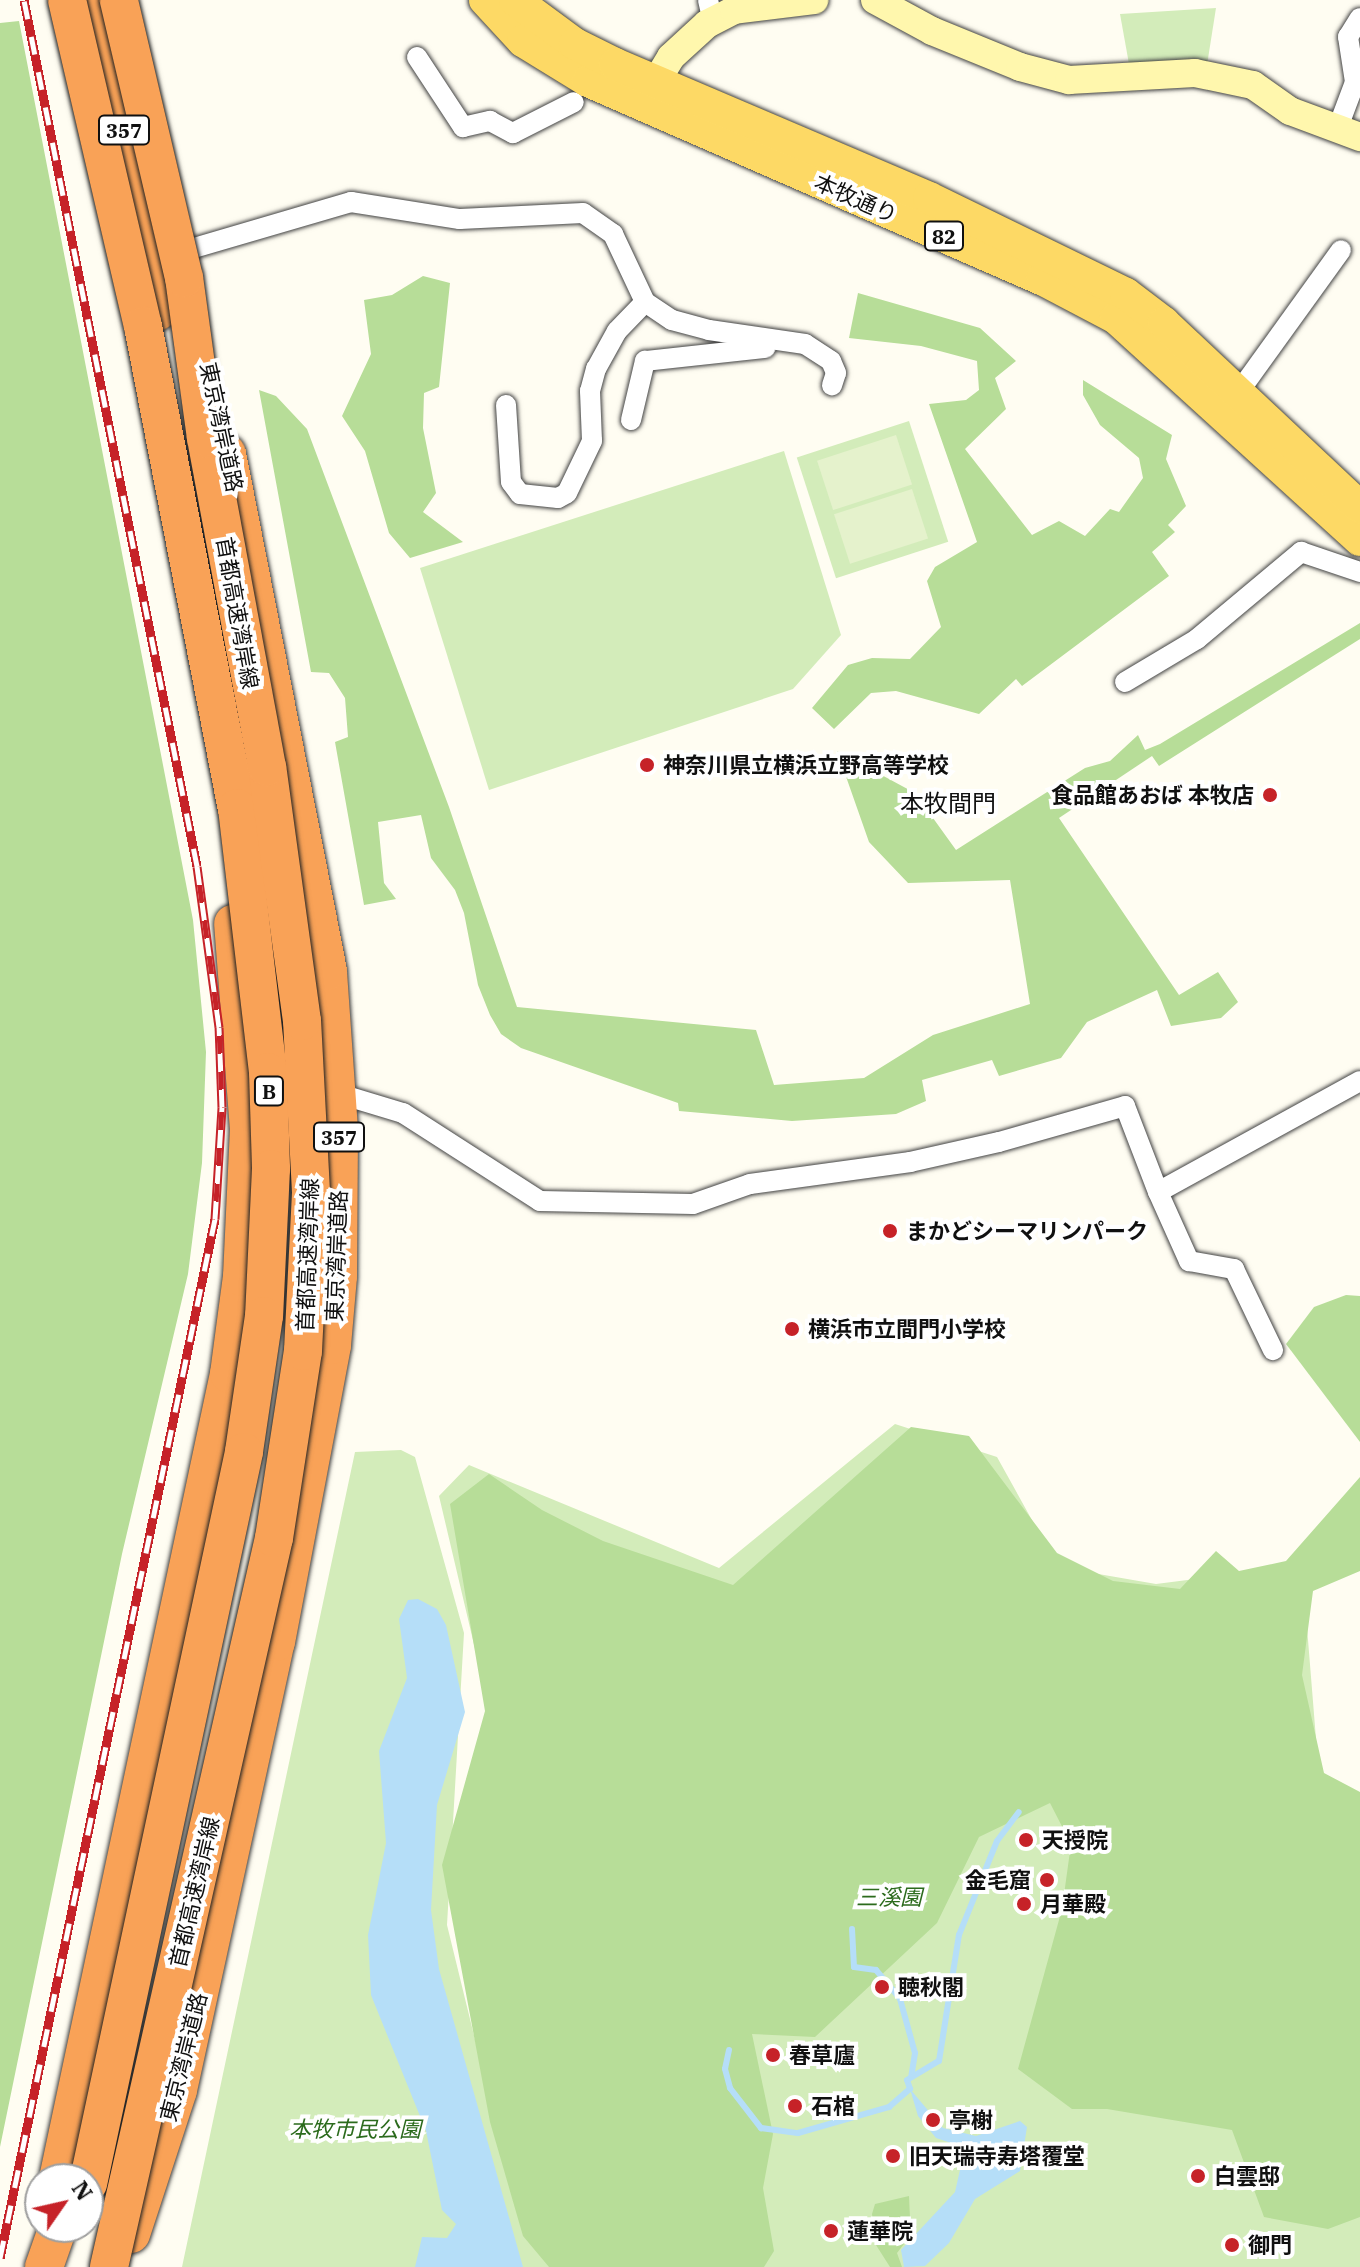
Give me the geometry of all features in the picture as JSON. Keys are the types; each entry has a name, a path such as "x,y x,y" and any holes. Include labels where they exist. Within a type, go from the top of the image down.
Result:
{"highway":[{"name":"首都高速湾岸線","path":"67,0 143,326 237,808 268,1072 271,1169 264,1316 244,1452 78,2163"},
{"name":"357","path":"74,0 174,452 247,841 275,1097 277,1241 251,1448 130,2017 79,2163"},
{"name":"東京湾岸道路","path":"77,2163 229,1374 247,1202 245,1083 198,551 100,0"},
{"name":"東京湾岸道路","path":"113,0 156,192 264,788 301,1073 292,1385 267,1537 114,2267"},
{"name":"首都高速湾岸線","path":"114,2267 274,1538 303,1351 311,1192 302,1021 267,767 206,438 184,278 119,0"},
{"name":"東京湾岸道路","path":"114,2267 178,2090 276,1642 329,1361 338,1276 337,1091 328,971 306,841 136,0"},
{"path":"42,2267 46,2243"},
{"path":"42,2267 52,2243"},
{"path":"70,2267 75,2243"}],"main road":[{"name":"本牧通り","path":"485,0 523,41 578,76 648,93 929,198 1078,268 1164,323 1360,507"},
{"name":"本牧通り","path":"515,0 648,93 1042,279 1116,318 1360,540"}],"street":[{"path":"648,93 671,57 710,10 814,0"},
{"path":"875,0 932,31 1020,67 1069,80 1195,73 1253,85 1290,111 1349,134 1355,82 1348,37 1360,18"},
{"path":"417,57 463,127 490,121 513,133 574,102"},
{"path":"147,261 351,202 460,219 583,213 613,234 645,302 672,320 709,330 805,344 831,361 836,373 832,385"},
{"path":"1238,393 1341,250"},
{"path":"506,405 511,482 520,494 558,498 567,493 592,441 590,391 596,369 617,331 645,302"},
{"path":"631,420 645,361 805,344"},
{"path":"1125,682 1197,639 1301,552 1360,572"},
{"path":"1158,1192 1360,1081"},
{"path":"245,1083 337,1091 403,1113 540,1201 693,1204 750,1184 969,1149 1125,1106 1189,1261 1234,1269 1273,1350"}],"green space":[{"path":"1216,8 1207,65 1129,64 1120,14"},
{"path":"19,21 193,920 206,1052 202,1163 188,1274 122,1554 0,2147 0,23"},
{"path":"423,276 450,283 439,387 424,393 423,428 436,493 423,512 463,542 410,558 389,533 365,451 342,416 371,354 364,300 392,295"},
{"path":"858,293 980,328 1016,361 995,378 1006,409 965,449 1032,535 1059,521 1085,536 1110,509 1119,512 1143,478 1139,458 1100,425 1083,395 1083,380 1172,435 1166,459 1186,506 1168,525 1175,532 1152,552 1169,576 1022,686 1016,679 979,714 896,691 871,693 834,729 812,708 848,665 872,658 910,659 941,627 927,581 935,567 977,542 929,404 966,400 979,390 977,361 921,346 849,338"},
{"path":"259,390 276,396 307,429 449,807 517,1007 756,1030 774,1085 864,1078 933,1035 1030,1004 1010,880 908,883 869,842 837,751 915,793 956,850 1085,768 1110,761 1138,735 1145,750 1160,744 1360,623 1360,639 1159,766 1152,756 1059,818 1179,995 1218,972 1238,1002 1221,1018 1171,1026 1157,990 1087,1022 1061,1058 999,1076 992,1060 922,1080 926,1101 896,1114 792,1121 679,1111 678,1103 521,1048 501,1034 490,1015 478,985 464,913 455,890 431,858 421,815 378,822 384,883 396,899 364,905 335,742 348,737 345,698 329,673 311,672"},
{"path":"909,421 948,542 836,578 797,457"},
{"path":"896,435 912,484 833,510 817,461"},
{"path":"784,451 841,635 793,689 489,790 420,568"},
{"path":"912,489 928,538 850,564 834,514"},
{"path":"1346,1295 1360,1296 1360,1442 1286,1344 1314,1307"},
{"name":"三溪園","path":"895,1424 997,1457 1058,1567 1156,1584 1266,1570 1306,1615 1319,1776 1360,1799 1360,2267 182,2267 355,1452 401,1450 415,1457 464,1633 447,1925 492,2109 492,1721 439,1496 469,1465 719,1568"},
{"name":"三溪園","path":"911,1427 969,1436 1057,1553 1113,1581 1180,1589 1216,1551 1239,1571 1286,1561 1360,1477 1360,1571 1313,1591 1302,1675 1324,1773 1360,1792 1360,2217 1328,2229 1264,2217 1232,2130 1107,2109 1072,2109 1018,2069 1062,1909 1071,1844 1050,1803 979,1837 937,1923 815,2037 752,2034 773,2134 763,2188 774,2251 764,2267 549,2267 523,2236 490,2122 442,1865 485,1711 450,1504 489,1474 542,1510 603,1541 733,1585"},
{"path":"909,2196 910,2218 917,2227 897,2253 902,2267 890,2267 876,2245 872,2214 875,2204"}],"water":[{"path":"418,1599 437,1609 446,1625 465,1712 437,1805 431,1910 439,1969 523,2267 415,2267 422,2237 447,2238 456,2224 442,2210 426,2131 371,1995 368,1935 386,1843 379,1751 407,1678 399,1619 408,1600"},
{"path":"910,2089 943,2128 976,2136 1020,2121 1027,2127 1020,2171 975,2199 949,2243 925,2266 904,2267 901,2250 955,2192 962,2161 951,2143 936,2138 918,2116"}],"waterway":[{"path":"729,2050 725,2069 730,2088 761,2128 798,2133 889,2107 910,2089 907,2080 939,2061 959,1935 997,1841 1019,1812"},
{"path":"852,1929 854,1967 876,1970 900,1999 915,2053 911,2077"}],"railway":[{"path":"0,2258 215,1219 222,1107 219,1027 197,866 24,0"}],"place":[{"name":"神奈川県立横浜立野高等学校","path":"647,765"},
{"name":"食品館あおば 本牧店","path":"1270,795"},
{"name":"まかどシーマリンパーク","path":"890,1231"},
{"name":"横浜市立間門小学校","path":"792,1329"},
{"name":"天授院","path":"1026,1840"},
{"name":"金毛窟","path":"1047,1880"},
{"name":"月華殿","path":"1024,1904"},
{"name":"聴秋閣","path":"882,1987"},
{"name":"春草廬","path":"773,2055"},
{"name":"石棺","path":"795,2106"},
{"name":"亭榭","path":"933,2120"},
{"name":"旧天瑞寺寿塔覆堂","path":"893,2156"},
{"name":"白雲邸","path":"1198,2176"},
{"name":"蓮華院","path":"831,2231"},
{"name":"御門","path":"1232,2245"}],"district":[{"name":"本牧間門","path":"948,804"}],"park label":[{"name":"本牧市民公園","path":"355,2129"}]}
